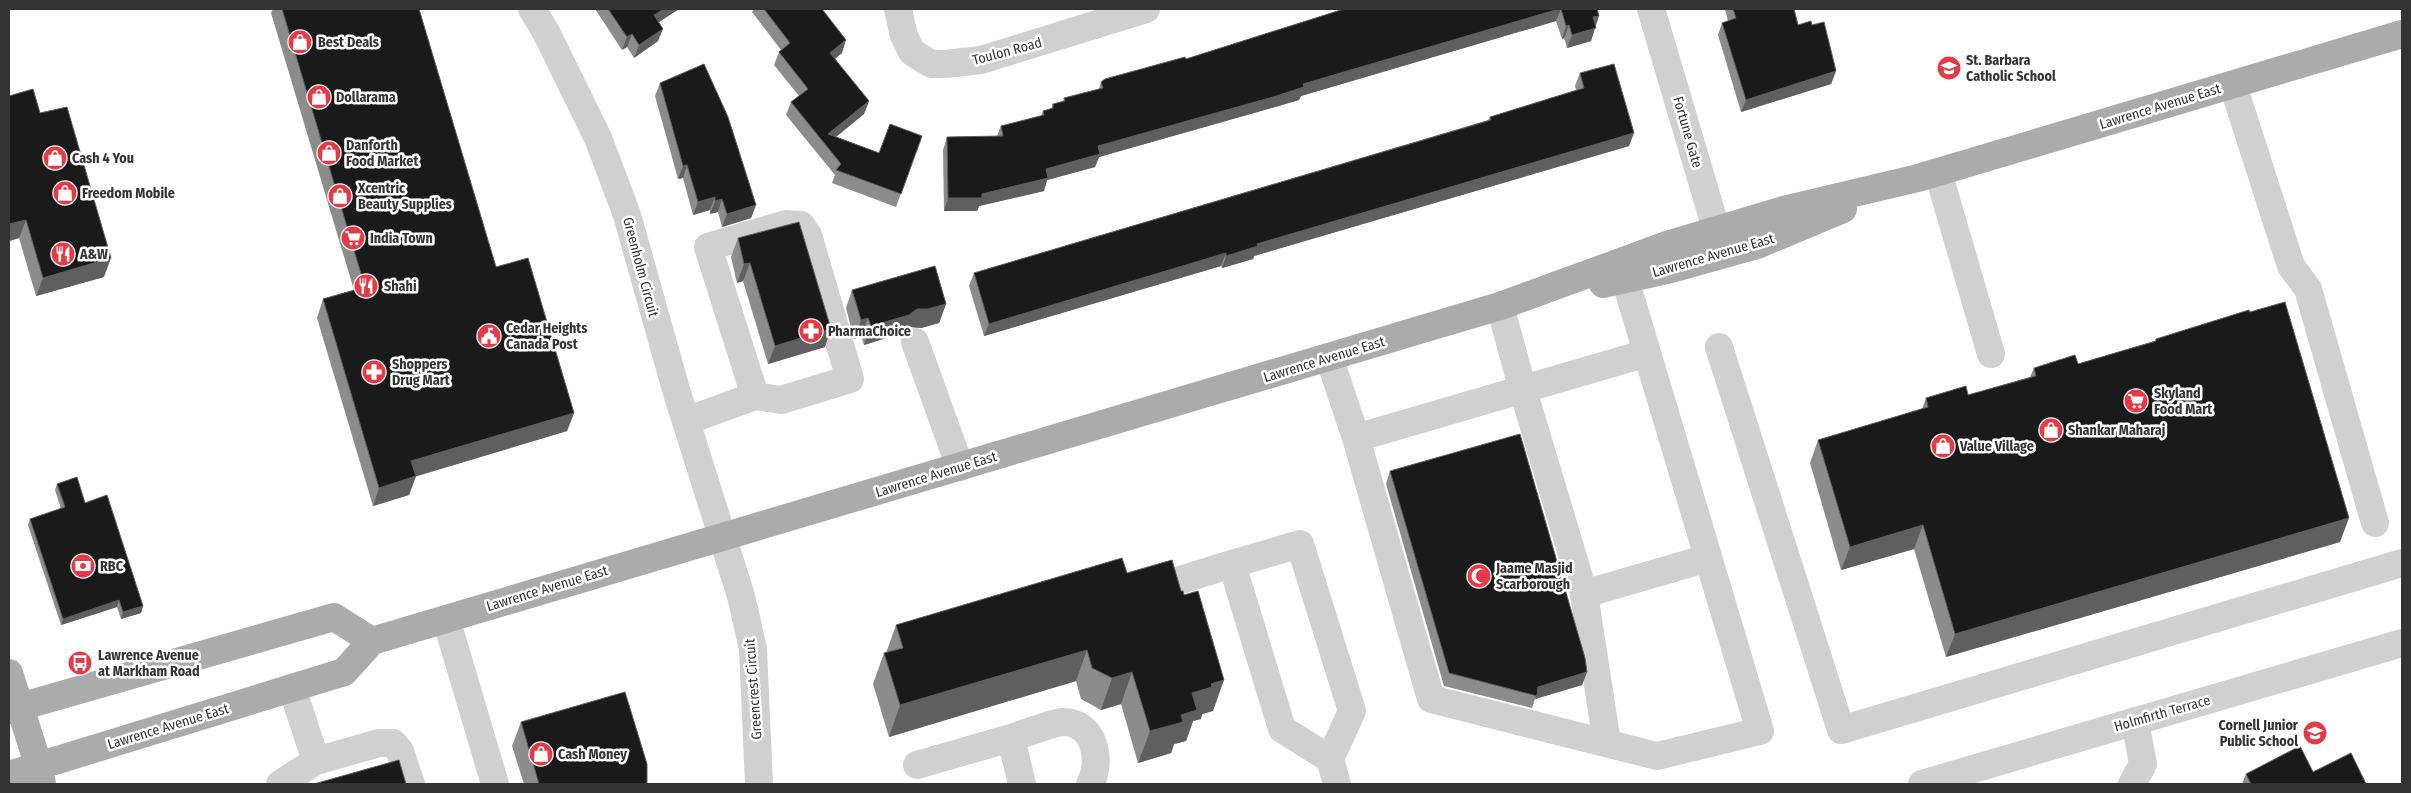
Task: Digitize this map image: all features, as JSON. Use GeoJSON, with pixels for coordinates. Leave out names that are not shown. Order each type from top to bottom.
{"type":"FeatureCollection","features":[{"type":"Feature","properties":{"kind":"main road","name":"Lawrence Avenue East"},"geometry":{"type":"LineString","coordinates":[[1500,306],[1626,279],[1720,243],[1787,209],[1928,175],[2402,34]]}},
{"type":"Feature","properties":{"kind":"main road","name":"Lawrence Avenue East"},"geometry":{"type":"LineString","coordinates":[[9,775],[41,776],[292,688],[344,672],[372,641],[678,548],[724,537],[1500,306],[1667,245],[1720,243]]}},
{"type":"Feature","properties":{"kind":"main road"},"geometry":{"type":"LineString","coordinates":[[14,708],[334,617],[372,641]]}},
{"type":"Feature","properties":{"kind":"main road"},"geometry":{"type":"LineString","coordinates":[[9,673],[14,708],[41,776]]}},
{"type":"Feature","properties":{"kind":"street","name":"Greenholm Circuit"},"geometry":{"type":"LineString","coordinates":[[532,9],[546,32],[580,99],[598,138],[617,189],[638,250],[648,296],[686,421],[724,537]]}},
{"type":"Feature","properties":{"kind":"street","name":"Toulon Road"},"geometry":{"type":"LineString","coordinates":[[898,9],[904,36],[912,52],[931,64],[946,64],[981,60],[1146,9]]}},
{"type":"Feature","properties":{"kind":"street","name":"Fortune Gate"},"geometry":{"type":"LineString","coordinates":[[1651,9],[1720,243]]}},
{"type":"Feature","properties":{"kind":"street"},"geometry":{"type":"LineString","coordinates":[[2233,84],[2291,266],[2308,288],[2375,523]]}},
{"type":"Feature","properties":{"kind":"street"},"geometry":{"type":"LineString","coordinates":[[1928,175],[1992,354]]}},
{"type":"Feature","properties":{"kind":"street"},"geometry":{"type":"LineString","coordinates":[[686,421],[755,396],[781,400],[850,379],[808,235],[801,225],[786,224],[708,248],[755,396]]}},
{"type":"Feature","properties":{"kind":"street"},"geometry":{"type":"LineString","coordinates":[[1329,357],[1356,438],[1431,699],[1657,756],[1760,731],[1626,279]]}},
{"type":"Feature","properties":{"kind":"street"},"geometry":{"type":"LineString","coordinates":[[1500,306],[1584,594],[1607,743]]}},
{"type":"Feature","properties":{"kind":"street"},"geometry":{"type":"LineString","coordinates":[[915,342],[960,467]]}},
{"type":"Feature","properties":{"kind":"street"},"geometry":{"type":"LineString","coordinates":[[1719,347],[1840,730],[2402,564]]}},
{"type":"Feature","properties":{"kind":"street"},"geometry":{"type":"LineString","coordinates":[[1356,438],[1648,354]]}},
{"type":"Feature","properties":{"kind":"street","name":"Greencrest Circuit"},"geometry":{"type":"LineString","coordinates":[[724,537],[741,596],[752,649],[759,784]]}},
{"type":"Feature","properties":{"kind":"street"},"geometry":{"type":"LineString","coordinates":[[1177,581],[1232,564],[1300,544],[1352,710],[1333,772],[1282,729],[1232,564]]}},
{"type":"Feature","properties":{"kind":"street"},"geometry":{"type":"LineString","coordinates":[[1584,594],[1708,558]]}},
{"type":"Feature","properties":{"kind":"street"},"geometry":{"type":"LineString","coordinates":[[446,619],[495,784]]}},
{"type":"Feature","properties":{"kind":"street","name":"Holmfirth Terrace"},"geometry":{"type":"LineString","coordinates":[[1922,784],[2402,643]]}},
{"type":"Feature","properties":{"kind":"street"},"geometry":{"type":"LineString","coordinates":[[292,688],[316,760]]}},
{"type":"Feature","properties":{"kind":"street"},"geometry":{"type":"LineString","coordinates":[[2132,784],[2143,764],[2135,721]]}},
{"type":"Feature","properties":{"kind":"street"},"geometry":{"type":"LineString","coordinates":[[917,765],[1063,722],[1078,726],[1091,737],[1096,753],[1096,769],[1090,784]]}},
{"type":"Feature","properties":{"kind":"street"},"geometry":{"type":"LineString","coordinates":[[1011,738],[1022,784]]}},
{"type":"Feature","properties":{"kind":"street"},"geometry":{"type":"LineString","coordinates":[[280,784],[316,760],[379,743],[393,743],[400,751],[410,784]]}},
{"type":"Feature","properties":{"kind":"building"},"geometry":{"type":"Polygon","coordinates":[[[282,9],[419,9],[496,267],[528,258],[574,413],[411,461],[416,476],[379,488],[323,299],[365,287],[282,9]]]}},
{"type":"Feature","properties":{"kind":"building"},"geometry":{"type":"Polygon","coordinates":[[[608,9],[664,9],[654,15],[663,29],[639,45],[632,34],[627,37],[608,9]]]}},
{"type":"Feature","properties":{"kind":"building"},"geometry":{"type":"Polygon","coordinates":[[[764,9],[822,9],[846,40],[830,53],[869,101],[828,134],[879,153],[890,124],[922,136],[901,194],[836,170],[841,164],[791,102],[808,89],[779,52],[790,43],[764,9]]]}},
{"type":"Feature","properties":{"kind":"building"},"geometry":{"type":"Polygon","coordinates":[[[1344,9],[1559,9],[1303,84],[1304,87],[1273,97],[1098,146],[1100,154],[1046,169],[1048,178],[982,194],[982,198],[948,198],[947,137],[1003,136],[1001,126],[1044,115],[1043,111],[1053,108],[1053,104],[1065,101],[1064,98],[1103,88],[1101,82],[1105,79],[1185,57],[1186,59],[1344,9]]]}},
{"type":"Feature","properties":{"kind":"building"},"geometry":{"type":"Polygon","coordinates":[[[1561,9],[1597,9],[1599,16],[1593,17],[1596,28],[1572,35],[1569,25],[1566,26],[1561,9]]]}},
{"type":"Feature","properties":{"kind":"building"},"geometry":{"type":"Polygon","coordinates":[[[1733,9],[1794,9],[1798,25],[1811,21],[1812,25],[1824,22],[1836,71],[1746,100],[1722,23],[1736,18],[1733,9]]]}},
{"type":"Feature","properties":{"kind":"building"},"geometry":{"type":"Polygon","coordinates":[[[704,64],[728,117],[756,205],[727,214],[722,199],[715,201],[715,197],[698,202],[687,165],[683,166],[660,83],[704,64]]]}},
{"type":"Feature","properties":{"kind":"building"},"geometry":{"type":"Polygon","coordinates":[[[1614,64],[1634,133],[1257,244],[1258,246],[1226,256],[1226,253],[989,324],[974,273],[1491,120],[1490,117],[1584,88],[1580,73],[1614,64]]]}},
{"type":"Feature","properties":{"kind":"building"},"geometry":{"type":"Polygon","coordinates":[[[33,89],[40,113],[67,107],[111,258],[43,278],[26,220],[9,224],[9,96],[33,89]]]}},
{"type":"Feature","properties":{"kind":"building"},"geometry":{"type":"Polygon","coordinates":[[[799,222],[831,329],[775,346],[750,263],[744,264],[738,238],[799,222]]]}},
{"type":"Feature","properties":{"kind":"building"},"geometry":{"type":"Polygon","coordinates":[[[935,266],[946,304],[928,309],[917,309],[909,315],[871,326],[868,318],[861,320],[852,290],[935,266]]]}},
{"type":"Feature","properties":{"kind":"building"},"geometry":{"type":"Polygon","coordinates":[[[2285,302],[2349,518],[1955,634],[1923,525],[1850,547],[1818,440],[1928,407],[1926,398],[1966,386],[1968,395],[2036,376],[2034,368],[2075,355],[2078,364],[2156,341],[2156,339],[2249,310],[2250,312],[2285,302]]]}},
{"type":"Feature","properties":{"kind":"building","name":"Jaame Masjid Scarborough"},"geometry":{"type":"Polygon","coordinates":[[[1520,434],[1585,658],[1587,672],[1538,687],[1537,696],[1449,673],[1390,471],[1520,434]]]}},
{"type":"Feature","properties":{"kind":"building","name":"RBC"},"geometry":{"type":"Polygon","coordinates":[[[77,477],[85,503],[107,495],[143,606],[123,612],[119,600],[63,619],[30,519],[65,507],[57,484],[77,477]]]}},
{"type":"Feature","properties":{"kind":"building"},"geometry":{"type":"Polygon","coordinates":[[[1122,558],[1127,573],[1172,560],[1181,591],[1183,591],[1184,595],[1198,591],[1224,680],[1211,684],[1212,687],[1192,693],[1197,710],[1181,715],[1183,722],[1150,731],[1132,672],[1112,678],[1092,668],[1087,650],[900,705],[884,653],[903,648],[896,625],[1122,558]]]}},
{"type":"Feature","properties":{"kind":"building"},"geometry":{"type":"Polygon","coordinates":[[[625,692],[647,764],[647,784],[539,784],[521,722],[625,692]]]}},
{"type":"Feature","properties":{"kind":"building"},"geometry":{"type":"Polygon","coordinates":[[[2300,746],[2313,772],[2351,753],[2366,784],[2251,784],[2246,774],[2300,746]]]}},
{"type":"Feature","properties":{"kind":"building"},"geometry":{"type":"Polygon","coordinates":[[[399,760],[406,784],[314,784],[399,760]]]}},
{"type":"Feature","properties":{"kind":"place","name":"Best Deals"},"geometry":{"type":"Point","coordinates":[300,42]}},
{"type":"Feature","properties":{"kind":"place","name":"St. Barbara Catholic School"},"geometry":{"type":"Point","coordinates":[1949,68]}},
{"type":"Feature","properties":{"kind":"place","name":"Dollarama"},"geometry":{"type":"Point","coordinates":[319,97]}},
{"type":"Feature","properties":{"kind":"place","name":"Danforth Food Market"},"geometry":{"type":"Point","coordinates":[329,153]}},
{"type":"Feature","properties":{"kind":"place","name":"Cash 4 You"},"geometry":{"type":"Point","coordinates":[55,158]}},
{"type":"Feature","properties":{"kind":"place","name":"Freedom Mobile"},"geometry":{"type":"Point","coordinates":[65,193]}},
{"type":"Feature","properties":{"kind":"place","name":"Xcentric Beauty Supplies"},"geometry":{"type":"Point","coordinates":[340,196]}},
{"type":"Feature","properties":{"kind":"place","name":"India Town"},"geometry":{"type":"Point","coordinates":[353,238]}},
{"type":"Feature","properties":{"kind":"place","name":"A&W"},"geometry":{"type":"Point","coordinates":[63,254]}},
{"type":"Feature","properties":{"kind":"place","name":"Shahi"},"geometry":{"type":"Point","coordinates":[366,286]}},
{"type":"Feature","properties":{"kind":"place","name":"PharmaChoice"},"geometry":{"type":"Point","coordinates":[811,331]}},
{"type":"Feature","properties":{"kind":"place","name":"Cedar Heights Canada Post"},"geometry":{"type":"Point","coordinates":[489,336]}},
{"type":"Feature","properties":{"kind":"place","name":"Shoppers Drug Mart"},"geometry":{"type":"Point","coordinates":[374,372]}},
{"type":"Feature","properties":{"kind":"place","name":"Skyland Food Mart"},"geometry":{"type":"Point","coordinates":[2136,401]}},
{"type":"Feature","properties":{"kind":"place","name":"Shankar Maharaj"},"geometry":{"type":"Point","coordinates":[2051,430]}},
{"type":"Feature","properties":{"kind":"place","name":"Value Village"},"geometry":{"type":"Point","coordinates":[1943,446]}},
{"type":"Feature","properties":{"kind":"place","name":"RBC"},"geometry":{"type":"Point","coordinates":[83,566]}},
{"type":"Feature","properties":{"kind":"place","name":"Jaame Masjid Scarborough"},"geometry":{"type":"Point","coordinates":[1479,576]}},
{"type":"Feature","properties":{"kind":"place","name":"Lawrence Avenue at Markham Road"},"geometry":{"type":"Point","coordinates":[80,663]}},
{"type":"Feature","properties":{"kind":"place","name":"Cornell Junior Public School"},"geometry":{"type":"Point","coordinates":[2315,733]}},
{"type":"Feature","properties":{"kind":"place","name":"Cash Money"},"geometry":{"type":"Point","coordinates":[541,754]}}]}
